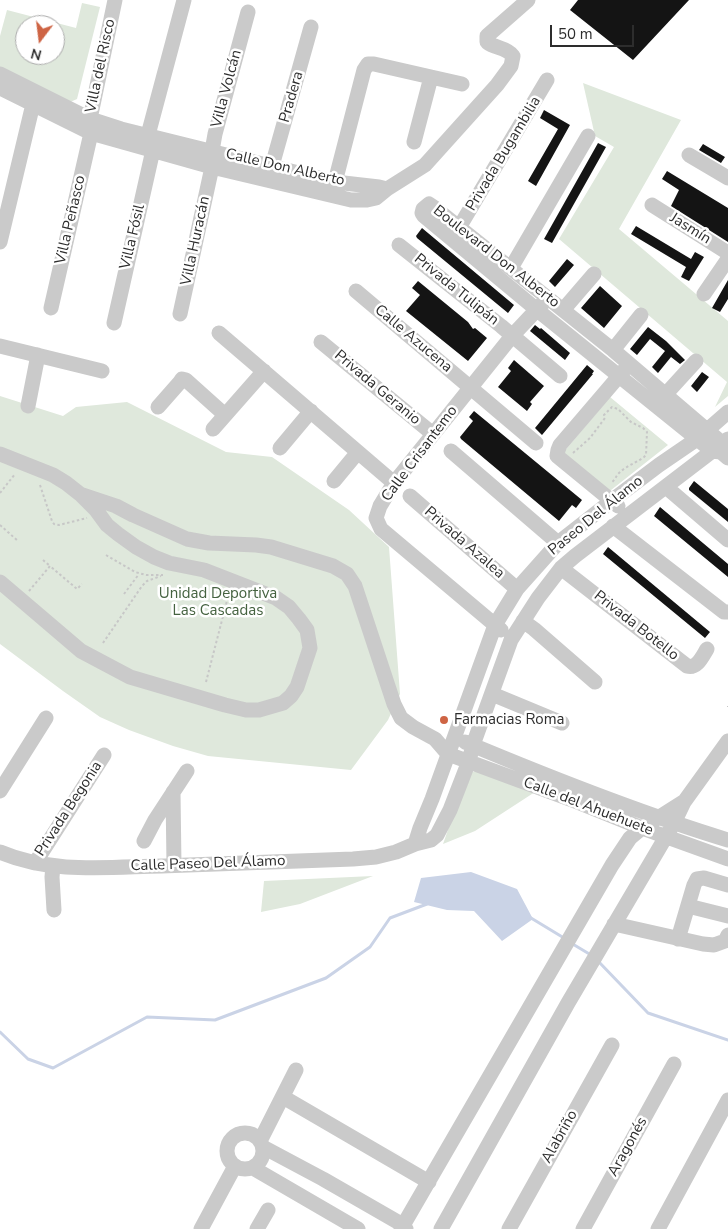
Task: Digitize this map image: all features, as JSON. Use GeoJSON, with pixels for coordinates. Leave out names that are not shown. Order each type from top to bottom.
{"type":"FeatureCollection","features":[{"type":"Feature","properties":{"kind":"street","name":"Villa del Risco"},"geometry":{"type":"LineString","coordinates":[[90,126],[114,0]]}},
{"type":"Feature","properties":{"kind":"street"},"geometry":{"type":"LineString","coordinates":[[148,135],[184,0]]}},
{"type":"Feature","properties":{"kind":"street"},"geometry":{"type":"LineString","coordinates":[[386,189],[425,165],[497,85],[511,66],[513,56],[508,50],[492,46],[487,42],[487,36],[528,0]]}},
{"type":"Feature","properties":{"kind":"street","name":"Villa Volcán"},"geometry":{"type":"LineString","coordinates":[[212,167],[215,134],[248,12]]}},
{"type":"Feature","properties":{"kind":"street","name":"Pradera"},"geometry":{"type":"LineString","coordinates":[[272,166],[311,28]]}},
{"type":"Feature","properties":{"kind":"street"},"geometry":{"type":"LineString","coordinates":[[335,182],[365,67],[371,63],[462,84]]}},
{"type":"Feature","properties":{"kind":"street","name":"Calle Don Alberto"},"geometry":{"type":"LineString","coordinates":[[0,74],[90,126],[121,129],[148,135],[335,182],[386,189]]}},
{"type":"Feature","properties":{"kind":"street"},"geometry":{"type":"LineString","coordinates":[[414,142],[431,77]]}},
{"type":"Feature","properties":{"kind":"street","name":"Privada Bugambilia"},"geometry":{"type":"LineString","coordinates":[[456,234],[547,80]]}},
{"type":"Feature","properties":{"kind":"street","name":"Calle Don Alberto"},"geometry":{"type":"LineString","coordinates":[[0,88],[33,104],[152,150],[212,167],[350,200],[376,198],[386,189]]}},
{"type":"Feature","properties":{"kind":"street"},"geometry":{"type":"LineString","coordinates":[[0,242],[33,104]]}},
{"type":"Feature","properties":{"kind":"street","name":"Villa Peñasco"},"geometry":{"type":"LineString","coordinates":[[51,308],[90,126]]}},
{"type":"Feature","properties":{"kind":"street"},"geometry":{"type":"LineString","coordinates":[[511,268],[588,136]]}},
{"type":"Feature","properties":{"kind":"street","name":"Villa Fósil"},"geometry":{"type":"LineString","coordinates":[[114,323],[152,150]]}},
{"type":"Feature","properties":{"kind":"street"},"geometry":{"type":"LineString","coordinates":[[689,156],[728,178]]}},
{"type":"Feature","properties":{"kind":"street","name":"Villa Huracán"},"geometry":{"type":"LineString","coordinates":[[180,314],[212,167]]}},
{"type":"Feature","properties":{"kind":"street","name":"Jasmín"},"geometry":{"type":"LineString","coordinates":[[652,205],[728,253]]}},
{"type":"Feature","properties":{"kind":"street","name":"Boulevard Don Alberto"},"geometry":{"type":"LineString","coordinates":[[456,234],[511,268],[613,350],[624,370],[722,449]]}},
{"type":"Feature","properties":{"kind":"street","name":"Boulevard Don Alberto"},"geometry":{"type":"LineString","coordinates":[[456,234],[536,310],[624,370],[665,395],[702,434]]}},
{"type":"Feature","properties":{"kind":"street","name":"Privada Tulipán"},"geometry":{"type":"LineString","coordinates":[[399,245],[560,376]]}},
{"type":"Feature","properties":{"kind":"street"},"geometry":{"type":"LineString","coordinates":[[704,294],[728,259]]}},
{"type":"Feature","properties":{"kind":"street"},"geometry":{"type":"LineString","coordinates":[[563,310],[594,274]]}},
{"type":"Feature","properties":{"kind":"street","name":"Calle Azucena"},"geometry":{"type":"LineString","coordinates":[[356,291],[536,443]]}},
{"type":"Feature","properties":{"kind":"street","name":"Calle Crisantemo"},"geometry":{"type":"LineString","coordinates":[[511,640],[381,529],[376,518],[380,506],[394,483],[512,336],[547,298]]}},
{"type":"Feature","properties":{"kind":"street"},"geometry":{"type":"LineString","coordinates":[[613,350],[641,315]]}},
{"type":"Feature","properties":{"kind":"street"},"geometry":{"type":"LineString","coordinates":[[219,333],[394,483]]}},
{"type":"Feature","properties":{"kind":"street","name":"Privada Geranio"},"geometry":{"type":"LineString","coordinates":[[321,342],[433,434]]}},
{"type":"Feature","properties":{"kind":"street"},"geometry":{"type":"LineString","coordinates":[[0,346],[102,371]]}},
{"type":"Feature","properties":{"kind":"street"},"geometry":{"type":"LineString","coordinates":[[28,406],[38,355]]}},
{"type":"Feature","properties":{"kind":"street"},"geometry":{"type":"LineString","coordinates":[[665,395],[696,361]]}},
{"type":"Feature","properties":{"kind":"street"},"geometry":{"type":"LineString","coordinates":[[624,370],[560,445],[558,456],[615,498],[627,516]]}},
{"type":"Feature","properties":{"kind":"street"},"geometry":{"type":"LineString","coordinates":[[213,429],[264,371]]}},
{"type":"Feature","properties":{"kind":"street"},"geometry":{"type":"LineString","coordinates":[[158,407],[182,380],[186,380],[225,415]]}},
{"type":"Feature","properties":{"kind":"street"},"geometry":{"type":"LineString","coordinates":[[280,448],[311,411]]}},
{"type":"Feature","properties":{"kind":"street","name":"Paseo Del Álamo"},"geometry":{"type":"LineString","coordinates":[[448,754],[495,625],[517,589],[558,543],[702,434],[728,412]]}},
{"type":"Feature","properties":{"kind":"street","name":"Paseo Del Álamo"},"geometry":{"type":"LineString","coordinates":[[468,761],[511,640],[538,598],[561,568],[613,526],[722,449]]}},
{"type":"Feature","properties":{"kind":"street"},"geometry":{"type":"LineString","coordinates":[[451,451],[558,543]]}},
{"type":"Feature","properties":{"kind":"street"},"geometry":{"type":"LineString","coordinates":[[334,481],[358,452]]}},
{"type":"Feature","properties":{"kind":"street"},"geometry":{"type":"LineString","coordinates":[[0,454],[53,475],[66,483],[96,510],[107,525],[154,557],[170,563],[204,570],[276,598],[289,608],[307,630],[310,648],[297,687],[284,703],[259,710],[246,710],[225,706],[130,677],[81,651],[0,582]]}},
{"type":"Feature","properties":{"kind":"street"},"geometry":{"type":"LineString","coordinates":[[666,487],[728,540]]}},
{"type":"Feature","properties":{"kind":"street"},"geometry":{"type":"LineString","coordinates":[[80,494],[116,506],[187,539],[209,543],[271,547],[333,566],[347,574],[355,586],[394,704],[401,718],[435,739],[448,754],[420,828],[416,844]]}},
{"type":"Feature","properties":{"kind":"street","name":"Privada Azalea"},"geometry":{"type":"LineString","coordinates":[[410,496],[517,589]]}},
{"type":"Feature","properties":{"kind":"street"},"geometry":{"type":"LineString","coordinates":[[613,526],[724,612],[728,612]]}},
{"type":"Feature","properties":{"kind":"street","name":"Privada Botello"},"geometry":{"type":"LineString","coordinates":[[561,568],[687,666],[695,666],[708,649]]}},
{"type":"Feature","properties":{"kind":"street"},"geometry":{"type":"LineString","coordinates":[[523,621],[595,682]]}},
{"type":"Feature","properties":{"kind":"street"},"geometry":{"type":"LineString","coordinates":[[492,694],[562,723]]}},
{"type":"Feature","properties":{"kind":"street"},"geometry":{"type":"LineString","coordinates":[[0,791],[46,718]]}},
{"type":"Feature","properties":{"kind":"street"},"geometry":{"type":"LineString","coordinates":[[435,739],[454,737]]}},
{"type":"Feature","properties":{"kind":"street","name":"Calle del Ahuehuete"},"geometry":{"type":"LineString","coordinates":[[454,737],[613,801],[728,840]]}},
{"type":"Feature","properties":{"kind":"street"},"geometry":{"type":"LineString","coordinates":[[441,1229],[563,1012],[674,823],[684,802],[728,741]]}},
{"type":"Feature","properties":{"kind":"street","name":"Calle del Ahuehuete"},"geometry":{"type":"LineString","coordinates":[[448,754],[728,859]]}},
{"type":"Feature","properties":{"kind":"street","name":"Privada Begonia"},"geometry":{"type":"LineString","coordinates":[[35,864],[104,755]]}},
{"type":"Feature","properties":{"kind":"street","name":"Calle Paseo Del Álamo"},"geometry":{"type":"LineString","coordinates":[[0,852],[35,864],[89,868],[376,857],[431,840],[437,835],[450,810],[468,761]]}},
{"type":"Feature","properties":{"kind":"street"},"geometry":{"type":"LineString","coordinates":[[144,841],[155,820],[187,771]]}},
{"type":"Feature","properties":{"kind":"street"},"geometry":{"type":"LineString","coordinates":[[174,792],[174,865]]}},
{"type":"Feature","properties":{"kind":"street"},"geometry":{"type":"LineString","coordinates":[[261,1144],[403,1228],[612,865],[630,838],[642,828],[684,802]]}},
{"type":"Feature","properties":{"kind":"street"},"geometry":{"type":"LineString","coordinates":[[53,866],[54,910]]}},
{"type":"Feature","properties":{"kind":"street"},"geometry":{"type":"LineString","coordinates":[[678,938],[694,885],[698,879],[704,878],[728,885]]}},
{"type":"Feature","properties":{"kind":"street"},"geometry":{"type":"LineString","coordinates":[[688,906],[728,916]]}},
{"type":"Feature","properties":{"kind":"street"},"geometry":{"type":"LineString","coordinates":[[614,924],[703,944],[714,945],[725,941],[728,935]]}},
{"type":"Feature","properties":{"kind":"street","name":"Alabriño"},"geometry":{"type":"LineString","coordinates":[[509,1229],[612,1045]]}},
{"type":"Feature","properties":{"kind":"street","name":"Aragonés"},"geometry":{"type":"LineString","coordinates":[[583,1229],[674,1064]]}},
{"type":"Feature","properties":{"kind":"street"},"geometry":{"type":"LineString","coordinates":[[261,1144],[296,1070]]}},
{"type":"Feature","properties":{"kind":"street"},"geometry":{"type":"LineString","coordinates":[[283,1097],[429,1182]]}},
{"type":"Feature","properties":{"kind":"street"},"geometry":{"type":"LineString","coordinates":[[658,1229],[728,1100]]}},
{"type":"Feature","properties":{"kind":"street"},"geometry":{"type":"LineString","coordinates":[[250,1134],[256,1137],[261,1144],[263,1153],[261,1159],[253,1168],[240,1169],[230,1162],[227,1150],[232,1139],[238,1135],[250,1134]]}},
{"type":"Feature","properties":{"kind":"street"},"geometry":{"type":"LineString","coordinates":[[201,1229],[235,1166]]}},
{"type":"Feature","properties":{"kind":"street"},"geometry":{"type":"LineString","coordinates":[[253,1168],[358,1229]]}},
{"type":"Feature","properties":{"kind":"street"},"geometry":{"type":"LineString","coordinates":[[257,1229],[268,1210]]}},
{"type":"Feature","properties":{"kind":"path"},"geometry":{"type":"LineString","coordinates":[[571,458],[574,452],[592,435],[605,418],[604,415],[612,407],[618,409],[631,422],[643,428],[647,432],[646,455],[622,470],[611,484],[607,485],[615,498]]}},
{"type":"Feature","properties":{"kind":"path"},"geometry":{"type":"LineString","coordinates":[[38,479],[54,524],[59,525],[89,518]]}},
{"type":"Feature","properties":{"kind":"path"},"geometry":{"type":"LineString","coordinates":[[0,525],[18,541]]}},
{"type":"Feature","properties":{"kind":"path"},"geometry":{"type":"LineString","coordinates":[[43,560],[77,589],[82,584]]}},
{"type":"Feature","properties":{"kind":"path"},"geometry":{"type":"LineString","coordinates":[[22,600],[50,566]]}},
{"type":"Feature","properties":{"kind":"path"},"geometry":{"type":"LineString","coordinates":[[124,594],[140,574]]}},
{"type":"Feature","properties":{"kind":"path"},"geometry":{"type":"LineString","coordinates":[[102,644],[142,586],[147,581],[163,575]]}},
{"type":"Feature","properties":{"kind":"path"},"geometry":{"type":"LineString","coordinates":[[206,682],[232,581]]}},
{"type":"Feature","properties":{"kind":"green space"},"geometry":{"type":"Polygon","coordinates":[[[82,3],[100,7],[77,99],[68,103],[0,67],[0,36],[7,10],[26,15],[15,15],[15,65],[65,65],[65,25],[76,28],[82,3]]]}},
{"type":"Feature","properties":{"kind":"green space"},"geometry":{"type":"Polygon","coordinates":[[[583,83],[681,120],[619,229],[728,321],[728,396],[715,407],[727,382],[559,239],[614,147],[595,136],[583,83]]]}},
{"type":"Feature","properties":{"kind":"green space","name":"Unidad Deportiva Las Cascadas"},"geometry":{"type":"Polygon","coordinates":[[[0,396],[63,416],[76,407],[127,402],[226,452],[272,457],[349,510],[389,547],[400,694],[388,720],[351,770],[208,756],[173,746],[100,717],[0,644],[0,396]]]}},
{"type":"Feature","properties":{"kind":"green space"},"geometry":{"type":"Polygon","coordinates":[[[610,397],[668,445],[601,498],[557,460],[610,397]]]}},
{"type":"Feature","properties":{"kind":"green space"},"geometry":{"type":"Polygon","coordinates":[[[478,771],[535,792],[475,831],[443,844],[467,776],[472,772],[478,771]]]}},
{"type":"Feature","properties":{"kind":"green space"},"geometry":{"type":"Polygon","coordinates":[[[373,876],[300,904],[261,912],[264,881],[373,876]]]}},
{"type":"Feature","properties":{"kind":"water"},"geometry":{"type":"Polygon","coordinates":[[[471,872],[517,889],[533,919],[502,941],[474,911],[447,910],[414,902],[421,878],[471,872]]]}},
{"type":"Feature","properties":{"kind":"building"},"geometry":{"type":"Polygon","coordinates":[[[578,0],[689,0],[633,60],[570,10],[578,0]]]}},
{"type":"Feature","properties":{"kind":"building"},"geometry":{"type":"Polygon","coordinates":[[[544,110],[570,125],[536,186],[528,181],[558,129],[540,118],[544,110]]]}},
{"type":"Feature","properties":{"kind":"building"},"geometry":{"type":"Polygon","coordinates":[[[598,143],[606,147],[552,243],[544,239],[598,143]]]}},
{"type":"Feature","properties":{"kind":"building"},"geometry":{"type":"Polygon","coordinates":[[[703,144],[725,157],[721,163],[699,150],[703,144]]]}},
{"type":"Feature","properties":{"kind":"building"},"geometry":{"type":"Polygon","coordinates":[[[667,171],[728,208],[728,242],[671,206],[679,190],[662,179],[667,171]]]}},
{"type":"Feature","properties":{"kind":"building"},"geometry":{"type":"Polygon","coordinates":[[[636,226],[691,259],[695,252],[704,257],[689,281],[681,277],[686,267],[631,234],[636,226]]]}},
{"type":"Feature","properties":{"kind":"building"},"geometry":{"type":"Polygon","coordinates":[[[422,228],[514,305],[508,313],[417,238],[416,236],[422,228]]]}},
{"type":"Feature","properties":{"kind":"building"},"geometry":{"type":"Polygon","coordinates":[[[567,259],[574,265],[555,287],[549,281],[567,259]]]}},
{"type":"Feature","properties":{"kind":"building"},"geometry":{"type":"Polygon","coordinates":[[[728,280],[728,299],[720,312],[712,308],[728,280]]]}},
{"type":"Feature","properties":{"kind":"building"},"geometry":{"type":"Polygon","coordinates":[[[418,281],[468,322],[473,329],[475,328],[487,338],[468,361],[406,311],[420,295],[412,288],[418,281]]]}},
{"type":"Feature","properties":{"kind":"building"},"geometry":{"type":"Polygon","coordinates":[[[600,286],[622,306],[604,328],[581,308],[600,286]]]}},
{"type":"Feature","properties":{"kind":"building"},"geometry":{"type":"Polygon","coordinates":[[[535,325],[570,353],[565,360],[530,331],[535,325]]]}},
{"type":"Feature","properties":{"kind":"building"},"geometry":{"type":"Polygon","coordinates":[[[648,327],[666,341],[685,360],[680,364],[671,357],[658,373],[652,367],[665,351],[650,339],[637,355],[630,349],[648,327]]]}},
{"type":"Feature","properties":{"kind":"building"},"geometry":{"type":"Polygon","coordinates":[[[514,360],[544,386],[530,402],[532,404],[527,411],[498,387],[511,371],[508,368],[514,360]]]}},
{"type":"Feature","properties":{"kind":"building"},"geometry":{"type":"Polygon","coordinates":[[[587,365],[594,371],[593,374],[542,435],[535,428],[587,365]]]}},
{"type":"Feature","properties":{"kind":"building"},"geometry":{"type":"Polygon","coordinates":[[[702,372],[709,377],[697,392],[691,386],[702,372]]]}},
{"type":"Feature","properties":{"kind":"building"},"geometry":{"type":"Polygon","coordinates":[[[474,411],[582,500],[576,508],[572,505],[559,521],[461,439],[460,437],[473,421],[469,417],[474,411]]]}},
{"type":"Feature","properties":{"kind":"building"},"geometry":{"type":"Polygon","coordinates":[[[694,481],[728,509],[728,522],[689,490],[694,481]]]}},
{"type":"Feature","properties":{"kind":"building"},"geometry":{"type":"Polygon","coordinates":[[[660,507],[728,564],[728,577],[654,516],[660,507]]]}},
{"type":"Feature","properties":{"kind":"building"},"geometry":{"type":"Polygon","coordinates":[[[608,547],[710,632],[705,638],[603,554],[608,547]]]}},
{"type":"Feature","properties":{"kind":"waterway"},"geometry":{"type":"LineString","coordinates":[[0,1032],[28,1059],[53,1068],[147,1017],[215,1020],[326,978],[370,947],[390,918],[427,904]]}},
{"type":"Feature","properties":{"kind":"waterway"},"geometry":{"type":"LineString","coordinates":[[531,918],[564,938]]}},
{"type":"Feature","properties":{"kind":"waterway"},"geometry":{"type":"LineString","coordinates":[[571,943],[591,955]]}},
{"type":"Feature","properties":{"kind":"waterway"},"geometry":{"type":"LineString","coordinates":[[598,961],[648,1013],[728,1040]]}},
{"type":"Feature","properties":{"kind":"place","name":"Farmacias Roma"},"geometry":{"type":"Point","coordinates":[444,720]}}]}
